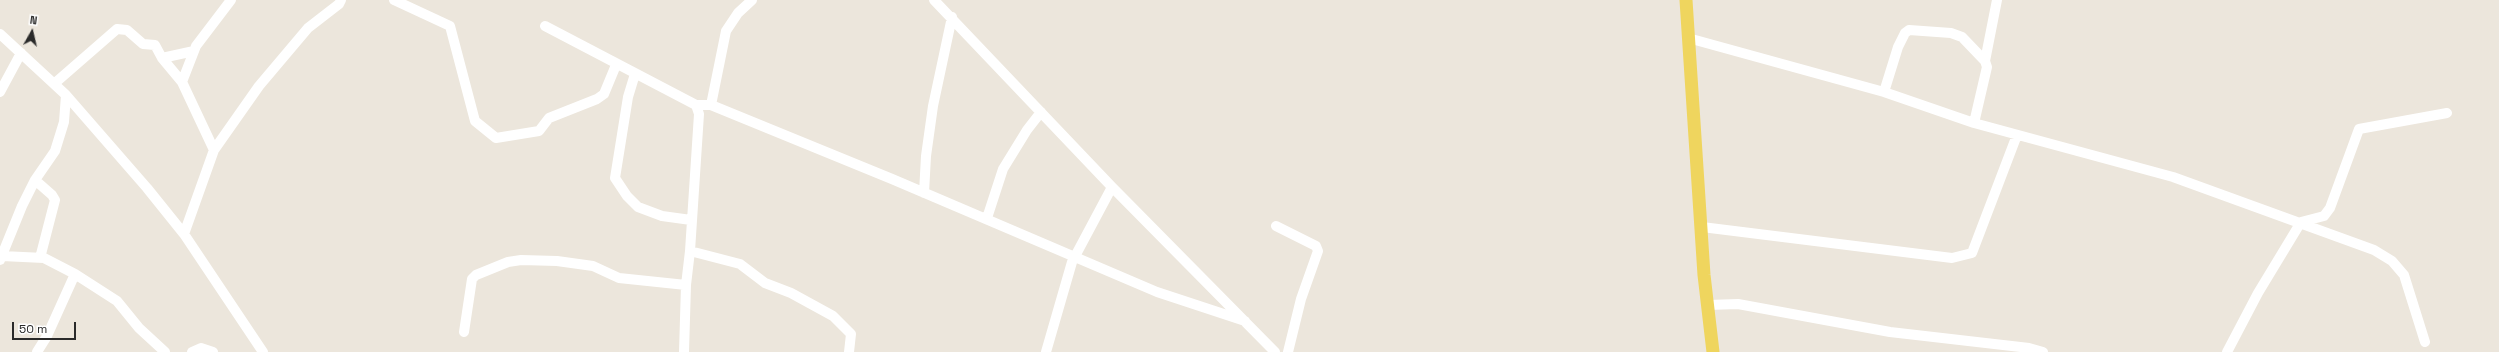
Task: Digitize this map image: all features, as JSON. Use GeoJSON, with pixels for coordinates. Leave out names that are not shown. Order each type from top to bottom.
{"type":"FeatureCollection","features":[{"type":"Feature","properties":{"kind":"main road"},"geometry":{"type":"LineString","coordinates":[[1686,0],[1704,275],[1713,352]]}},
{"type":"Feature","properties":{"kind":"street"},"geometry":{"type":"LineString","coordinates":[[182,82],[194,51],[231,0]]}},
{"type":"Feature","properties":{"kind":"street"},"geometry":{"type":"LineString","coordinates":[[184,234],[214,150],[259,86],[308,28],[339,4],[341,0]]}},
{"type":"Feature","properties":{"kind":"street"},"geometry":{"type":"LineString","coordinates":[[394,0],[450,26],[475,121],[496,138],[539,131],[549,118],[597,99],[604,94],[616,65]]}},
{"type":"Feature","properties":{"kind":"street"},"geometry":{"type":"LineString","coordinates":[[711,105],[726,31],[738,13],[752,0]]}},
{"type":"Feature","properties":{"kind":"street"},"geometry":{"type":"LineString","coordinates":[[934,0],[952,17],[1112,187],[1275,352]]}},
{"type":"Feature","properties":{"kind":"street"},"geometry":{"type":"LineString","coordinates":[[1985,61],[1997,0]]}},
{"type":"Feature","properties":{"kind":"street"},"geometry":{"type":"LineString","coordinates":[[924,192],[926,156],[933,106],[952,17]]}},
{"type":"Feature","properties":{"kind":"street"},"geometry":{"type":"LineString","coordinates":[[545,26],[616,65],[696,105],[711,105],[987,218],[1157,292],[1245,322]]}},
{"type":"Feature","properties":{"kind":"street"},"geometry":{"type":"LineString","coordinates":[[55,83],[116,29],[127,30],[143,44],[155,45],[162,58],[182,82],[214,150]]}},
{"type":"Feature","properties":{"kind":"street"},"geometry":{"type":"LineString","coordinates":[[1884,92],[1898,47],[1905,33],[1909,30],[1950,33],[1962,38],[1985,61],[1987,67],[1974,123]]}},
{"type":"Feature","properties":{"kind":"street"},"geometry":{"type":"LineString","coordinates":[[0,34],[55,83],[81,111],[184,234],[263,352]]}},
{"type":"Feature","properties":{"kind":"street"},"geometry":{"type":"LineString","coordinates":[[1688,38],[1884,92],[1974,123],[2173,177],[2301,222],[2374,250],[2392,261],[2404,275],[2425,342]]}},
{"type":"Feature","properties":{"kind":"street"},"geometry":{"type":"LineString","coordinates":[[162,58],[194,51]]}},
{"type":"Feature","properties":{"kind":"street"},"geometry":{"type":"LineString","coordinates":[[0,92],[21,53]]}},
{"type":"Feature","properties":{"kind":"street"},"geometry":{"type":"LineString","coordinates":[[635,74],[628,97],[615,178],[627,196],[638,207],[662,216],[691,220]]}},
{"type":"Feature","properties":{"kind":"street"},"geometry":{"type":"LineString","coordinates":[[66,95],[64,122],[55,151],[35,180],[22,206],[1,258],[40,258],[75,274],[117,301],[140,328],[165,352]]}},
{"type":"Feature","properties":{"kind":"street"},"geometry":{"type":"LineString","coordinates":[[684,352],[686,285],[690,251],[699,114],[696,105]]}},
{"type":"Feature","properties":{"kind":"street"},"geometry":{"type":"LineString","coordinates":[[64,122],[81,111]]}},
{"type":"Feature","properties":{"kind":"street"},"geometry":{"type":"LineString","coordinates":[[987,218],[1003,169],[1027,130],[1041,112]]}},
{"type":"Feature","properties":{"kind":"street"},"geometry":{"type":"LineString","coordinates":[[2227,352],[2258,293],[2301,222],[2324,216],[2330,208],[2359,129],[2447,113]]}},
{"type":"Feature","properties":{"kind":"street"},"geometry":{"type":"LineString","coordinates":[[1702,227],[1952,258],[1972,253],[2017,135]]}},
{"type":"Feature","properties":{"kind":"street"},"geometry":{"type":"LineString","coordinates":[[35,180],[55,200],[40,258]]}},
{"type":"Feature","properties":{"kind":"street"},"geometry":{"type":"LineString","coordinates":[[1046,352],[1075,255],[1112,187]]}},
{"type":"Feature","properties":{"kind":"street"},"geometry":{"type":"LineString","coordinates":[[1276,226],[1316,246],[1318,250],[1301,299],[1288,352]]}},
{"type":"Feature","properties":{"kind":"street"},"geometry":{"type":"LineString","coordinates":[[690,251],[740,264],[765,282],[791,292],[832,316],[851,334],[849,352]]}},
{"type":"Feature","properties":{"kind":"street"},"geometry":{"type":"LineString","coordinates":[[464,332],[472,279],[476,275],[508,262],[521,260],[557,261],[593,266],[619,278],[686,285]]}},
{"type":"Feature","properties":{"kind":"street"},"geometry":{"type":"LineString","coordinates":[[37,352],[47,336],[75,274]]}},
{"type":"Feature","properties":{"kind":"street"},"geometry":{"type":"LineString","coordinates":[[1708,305],[1738,304],[1890,332],[2029,348],[2043,352]]}},
{"type":"Feature","properties":{"kind":"street"},"geometry":{"type":"LineString","coordinates":[[192,352],[201,348],[213,352]]}}]}
